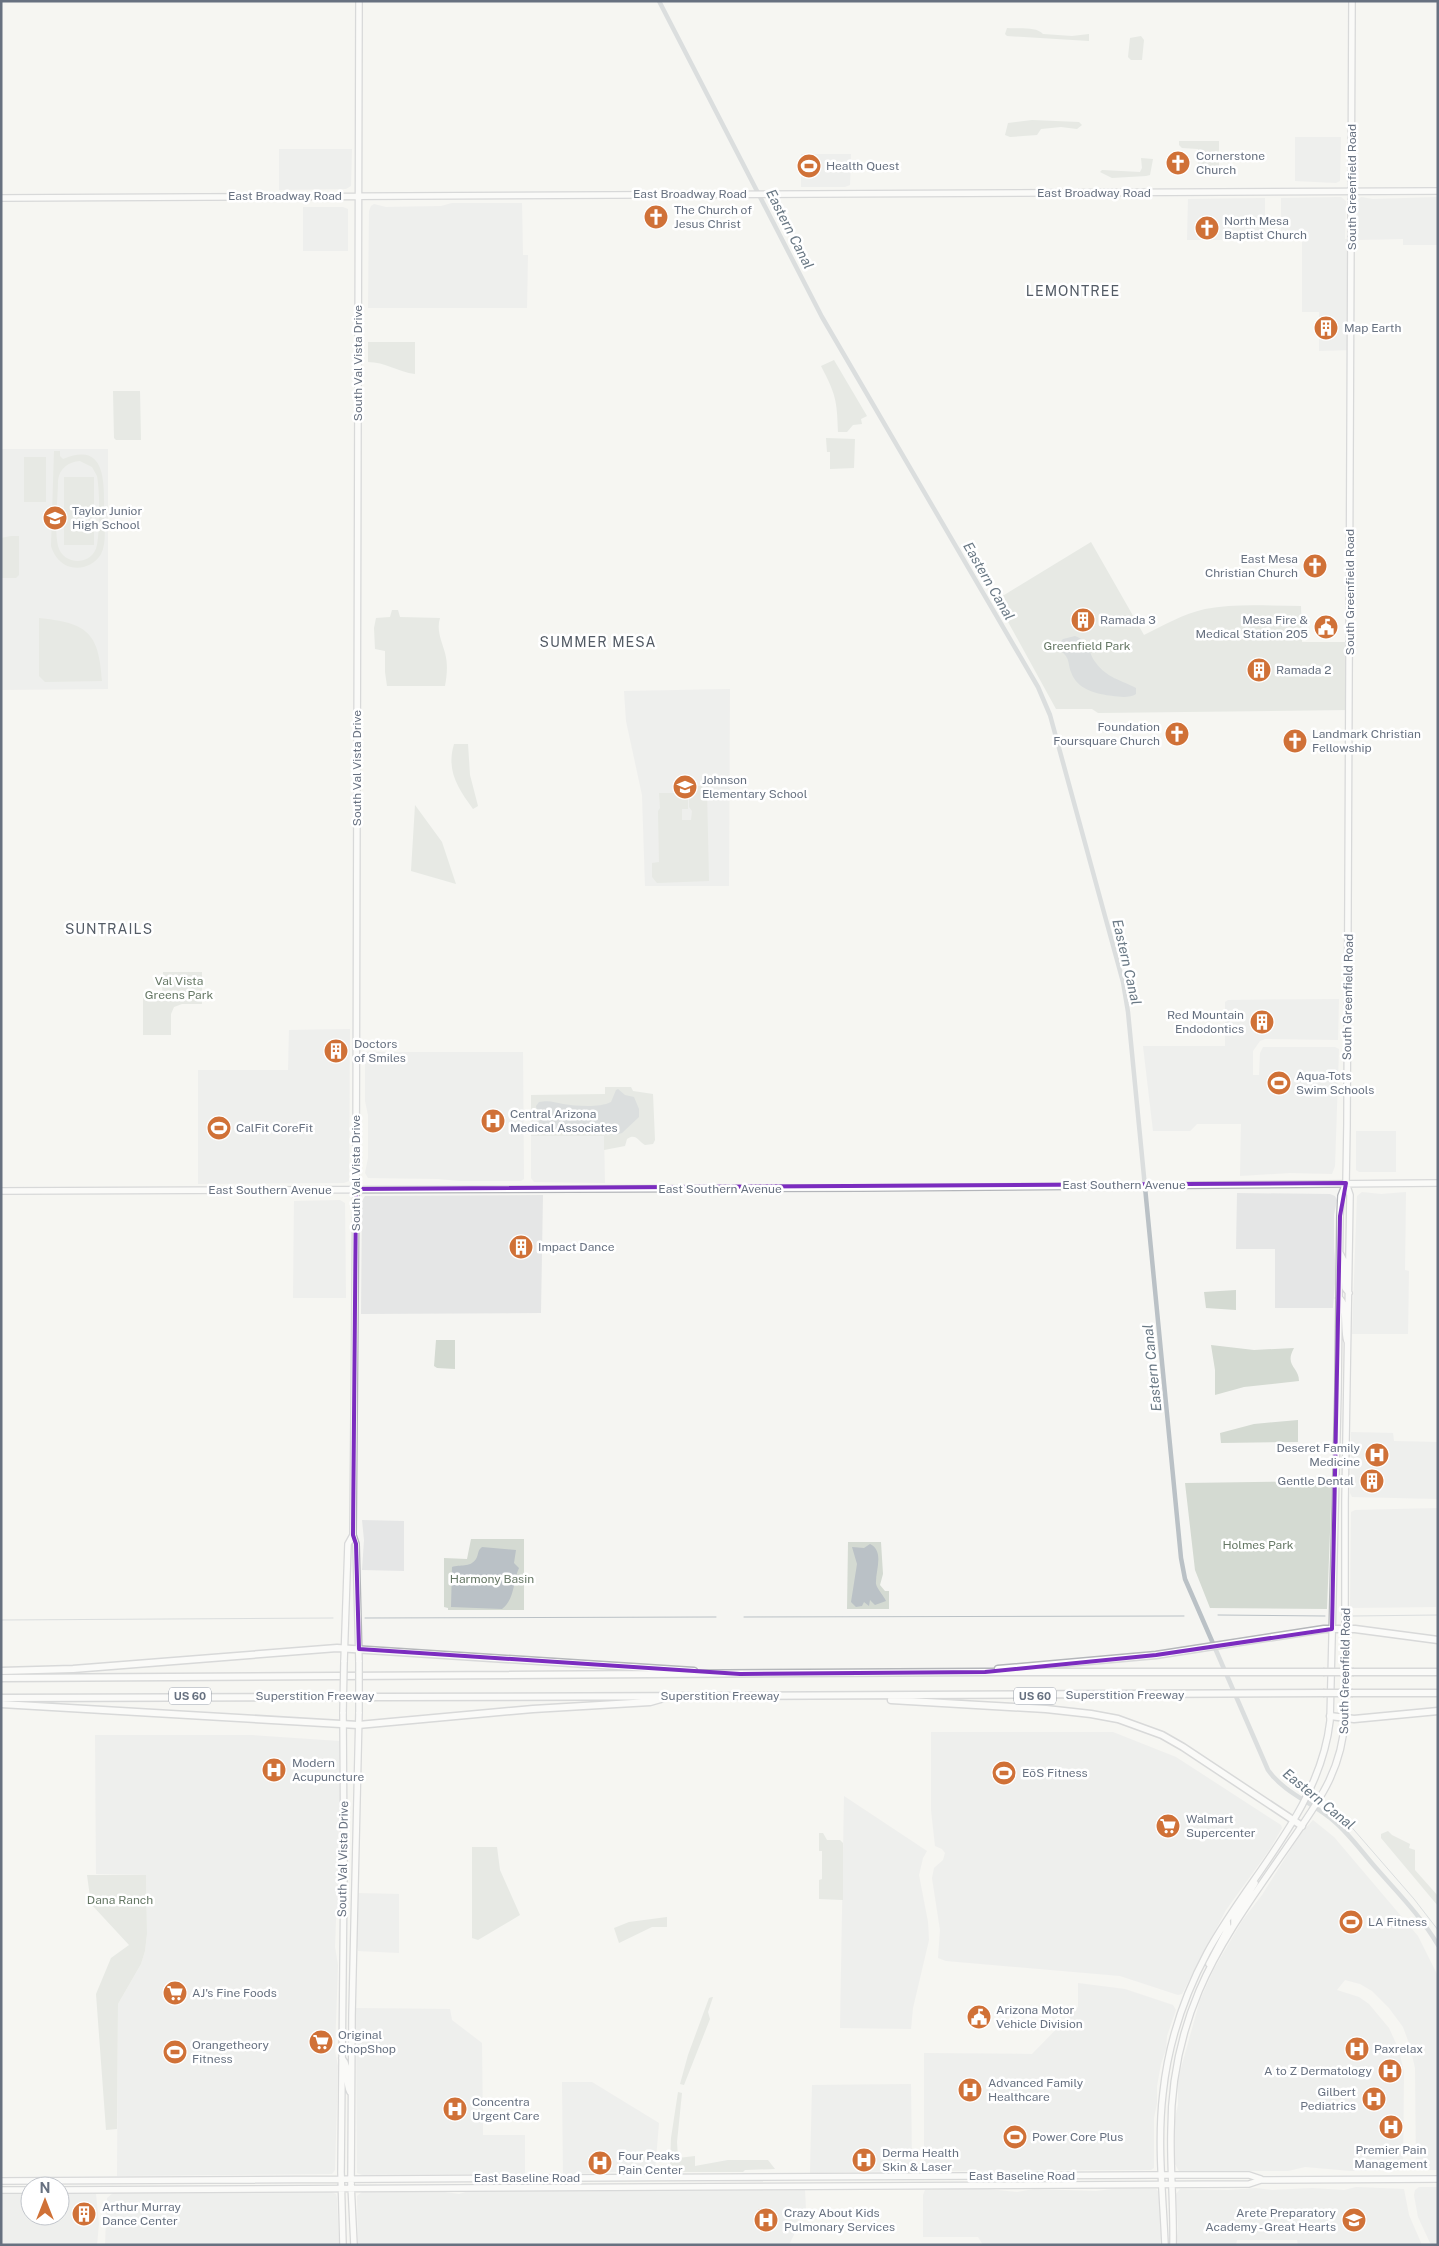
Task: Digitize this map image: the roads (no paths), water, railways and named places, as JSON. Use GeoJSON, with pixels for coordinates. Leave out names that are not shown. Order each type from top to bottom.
{"type":"FeatureCollection","features":[{"type":"Feature","properties":{"kind":"highway"},"geometry":{"type":"LineString","coordinates":[[985,1672],[1006,1667],[1101,1661],[1193,1650],[1332,1629],[1438,1640]]}},
{"type":"Feature","properties":{"kind":"highway"},"geometry":{"type":"LineString","coordinates":[[1,1671],[73,1669],[344,1648],[740,1674]]}},
{"type":"Feature","properties":{"kind":"highway","name":"Superstition Freeway"},"geometry":{"type":"LineString","coordinates":[[1,1678],[985,1672],[1438,1672]]}},
{"type":"Feature","properties":{"kind":"highway","name":"Superstition Freeway"},"geometry":{"type":"LineString","coordinates":[[1,1698],[847,1697],[1438,1693]]}},
{"type":"Feature","properties":{"kind":"highway"},"geometry":{"type":"LineString","coordinates":[[1,1704],[358,1725],[583,1705],[650,1702],[673,1696]]}},
{"type":"Feature","properties":{"kind":"highway"},"geometry":{"type":"LineString","coordinates":[[847,1697],[1056,1710],[1118,1719],[1162,1735],[1302,1826]]}},
{"type":"Feature","properties":{"kind":"highway"},"geometry":{"type":"LineString","coordinates":[[1330,1716],[1346,1718],[1438,1711]]}},
{"type":"Feature","properties":{"kind":"main road","name":"South Val Vista Drive"},"geometry":{"type":"LineString","coordinates":[[354,2245],[351,2184],[354,1877],[359,1712],[356,1544],[353,1535],[356,1189],[359,1]]}},
{"type":"Feature","properties":{"kind":"main road","name":"South Greenfield Road"},"geometry":{"type":"LineString","coordinates":[[1173,2245],[1171,2118],[1176,2066],[1190,2014],[1206,1975],[1234,1925],[1320,1800],[1338,1761],[1346,1718],[1345,1501],[1350,1195],[1346,1183],[1352,1]]}},
{"type":"Feature","properties":{"kind":"main road","name":"East Broadway Road"},"geometry":{"type":"LineString","coordinates":[[1,198],[1438,191]]}},
{"type":"Feature","properties":{"kind":"main road","name":"South Greenfield Road"},"geometry":{"type":"LineString","coordinates":[[1165,2245],[1162,2184],[1162,2104],[1172,2044],[1182,2011],[1197,1972],[1309,1792],[1324,1754],[1330,1716],[1340,1298],[1340,1196],[1346,1183]]}},
{"type":"Feature","properties":{"kind":"main road","name":"East Southern Avenue"},"geometry":{"type":"LineString","coordinates":[[1,1191],[869,1188],[1438,1183]]}},
{"type":"Feature","properties":{"kind":"main road"},"geometry":{"type":"LineString","coordinates":[[1340,1254],[1344,1260],[1345,1288],[1349,1293]]}},
{"type":"Feature","properties":{"kind":"main road"},"geometry":{"type":"LineString","coordinates":[[1340,1298],[1344,1304],[1344,1334],[1349,1345]]}},
{"type":"Feature","properties":{"kind":"main road","name":"South Val Vista Drive"},"geometry":{"type":"LineString","coordinates":[[343,2245],[341,2184],[344,1648],[348,1544],[353,1535]]}},
{"type":"Feature","properties":{"kind":"main road"},"geometry":{"type":"LineString","coordinates":[[1234,1925],[1234,1917],[1252,1891],[1259,1872]]}},
{"type":"Feature","properties":{"kind":"main road"},"geometry":{"type":"LineString","coordinates":[[1206,1975],[1212,1955],[1229,1926],[1227,1921]]}},
{"type":"Feature","properties":{"kind":"main road"},"geometry":{"type":"LineString","coordinates":[[342,2058],[346,2064],[348,2088],[352,2094]]}},
{"type":"Feature","properties":{"kind":"main road","name":"East Baseline Road"},"geometry":{"type":"LineString","coordinates":[[351,2184],[443,2178],[845,2176],[1249,2175],[1261,2180]]}},
{"type":"Feature","properties":{"kind":"main road"},"geometry":{"type":"LineString","coordinates":[[845,2176],[845,2185]]}},
{"type":"Feature","properties":{"kind":"main road"},"geometry":{"type":"LineString","coordinates":[[1026,2176],[1027,2185]]}},
{"type":"Feature","properties":{"kind":"main road"},"geometry":{"type":"LineString","coordinates":[[420,2187],[425,2184],[440,2183],[443,2178]]}},
{"type":"Feature","properties":{"kind":"main road","name":"East Baseline Road"},"geometry":{"type":"LineString","coordinates":[[1,2181],[351,2184],[420,2187],[1249,2184],[1261,2180],[1438,2179]]}},
{"type":"Feature","properties":{"kind":"main road","name":"East Baseline Road"},"geometry":{"type":"LineString","coordinates":[[70,2190],[341,2184]]}},
{"type":"Feature","properties":{"kind":"main road"},"geometry":{"type":"LineString","coordinates":[[1,2190],[20,2190]]}},
{"type":"Feature","properties":{"kind":"waterway","name":"Eastern Canal"},"geometry":{"type":"LineString","coordinates":[[659,1],[822,317],[1038,687],[1050,715],[1123,982],[1128,1012],[1181,1558],[1185,1579],[1268,1770],[1283,1786],[1327,1815],[1346,1832],[1416,1914],[1438,1945]]}},
{"type":"Feature","properties":{"kind":"waterway"},"geometry":{"type":"LineString","coordinates":[[1218,1615],[1325,1616]]}},
{"type":"Feature","properties":{"kind":"waterway"},"geometry":{"type":"LineString","coordinates":[[1353,1616],[1438,1615]]}},
{"type":"Feature","properties":{"kind":"waterway"},"geometry":{"type":"LineString","coordinates":[[744,1617],[1184,1616]]}},
{"type":"Feature","properties":{"kind":"waterway"},"geometry":{"type":"LineString","coordinates":[[365,1618],[716,1617]]}},
{"type":"Feature","properties":{"kind":"waterway"},"geometry":{"type":"LineString","coordinates":[[1,1620],[333,1618]]}},
{"type":"Feature","properties":{"kind":"waterway"},"geometry":{"type":"LineString","coordinates":[[1341,1815],[1414,1899],[1438,1930]]}},
{"type":"Feature","properties":{"kind":"place","name":"Cornerstone Church"},"geometry":{"type":"Point","coordinates":[1178,163]}},
{"type":"Feature","properties":{"kind":"place","name":"Health Quest"},"geometry":{"type":"Point","coordinates":[809,166]}},
{"type":"Feature","properties":{"kind":"place","name":"The Church of Jesus Christ"},"geometry":{"type":"Point","coordinates":[656,217]}},
{"type":"Feature","properties":{"kind":"place","name":"North Mesa Baptist Church"},"geometry":{"type":"Point","coordinates":[1207,228]}},
{"type":"Feature","properties":{"kind":"place","name":"Map Earth"},"geometry":{"type":"Point","coordinates":[1326,328]}},
{"type":"Feature","properties":{"kind":"place","name":"Taylor Junior High School"},"geometry":{"type":"Point","coordinates":[55,518]}},
{"type":"Feature","properties":{"kind":"place","name":"East Mesa Christian Church"},"geometry":{"type":"Point","coordinates":[1315,566]}},
{"type":"Feature","properties":{"kind":"place","name":"Ramada 3"},"geometry":{"type":"Point","coordinates":[1083,620]}},
{"type":"Feature","properties":{"kind":"place","name":"Mesa Fire & Medical Station 205"},"geometry":{"type":"Point","coordinates":[1326,627]}},
{"type":"Feature","properties":{"kind":"place","name":"Ramada 2"},"geometry":{"type":"Point","coordinates":[1259,670]}},
{"type":"Feature","properties":{"kind":"place","name":"Foundation Foursquare Church"},"geometry":{"type":"Point","coordinates":[1177,734]}},
{"type":"Feature","properties":{"kind":"place","name":"Landmark Christian Fellowship"},"geometry":{"type":"Point","coordinates":[1295,741]}},
{"type":"Feature","properties":{"kind":"place","name":"Johnson Elementary School"},"geometry":{"type":"Point","coordinates":[685,787]}},
{"type":"Feature","properties":{"kind":"place","name":"Red Mountain Endodontics"},"geometry":{"type":"Point","coordinates":[1262,1022]}},
{"type":"Feature","properties":{"kind":"place","name":"Doctors of Smiles"},"geometry":{"type":"Point","coordinates":[336,1051]}},
{"type":"Feature","properties":{"kind":"place","name":"Aqua-Tots Swim Schools"},"geometry":{"type":"Point","coordinates":[1279,1083]}},
{"type":"Feature","properties":{"kind":"place","name":"Central Arizona Medical Associates"},"geometry":{"type":"Point","coordinates":[493,1121]}},
{"type":"Feature","properties":{"kind":"place","name":"CalFit CoreFit"},"geometry":{"type":"Point","coordinates":[219,1128]}},
{"type":"Feature","properties":{"kind":"place","name":"Impact Dance"},"geometry":{"type":"Point","coordinates":[521,1247]}},
{"type":"Feature","properties":{"kind":"place","name":"Deseret Family Medicine"},"geometry":{"type":"Point","coordinates":[1377,1455]}},
{"type":"Feature","properties":{"kind":"place","name":"Gentle Dental"},"geometry":{"type":"Point","coordinates":[1372,1481]}},
{"type":"Feature","properties":{"kind":"place","name":"Modern Acupuncture"},"geometry":{"type":"Point","coordinates":[274,1770]}},
{"type":"Feature","properties":{"kind":"place","name":"EōS Fitness"},"geometry":{"type":"Point","coordinates":[1004,1773]}},
{"type":"Feature","properties":{"kind":"place","name":"Walmart Supercenter"},"geometry":{"type":"Point","coordinates":[1168,1826]}},
{"type":"Feature","properties":{"kind":"place","name":"LA Fitness"},"geometry":{"type":"Point","coordinates":[1351,1922]}},
{"type":"Feature","properties":{"kind":"place","name":"AJ's Fine Foods"},"geometry":{"type":"Point","coordinates":[175,1993]}},
{"type":"Feature","properties":{"kind":"place","name":"Arizona Motor Vehicle Division"},"geometry":{"type":"Point","coordinates":[979,2017]}},
{"type":"Feature","properties":{"kind":"place","name":"Original ChopShop"},"geometry":{"type":"Point","coordinates":[321,2042]}},
{"type":"Feature","properties":{"kind":"place","name":"Paxrelax"},"geometry":{"type":"Point","coordinates":[1357,2049]}},
{"type":"Feature","properties":{"kind":"place","name":"Orangetheory Fitness"},"geometry":{"type":"Point","coordinates":[175,2052]}},
{"type":"Feature","properties":{"kind":"place","name":"A to Z Dermatology"},"geometry":{"type":"Point","coordinates":[1390,2071]}},
{"type":"Feature","properties":{"kind":"place","name":"Advanced Family Healthcare"},"geometry":{"type":"Point","coordinates":[970,2090]}},
{"type":"Feature","properties":{"kind":"place","name":"Gilbert Pediatrics"},"geometry":{"type":"Point","coordinates":[1374,2099]}},
{"type":"Feature","properties":{"kind":"place","name":"Concentra Urgent Care"},"geometry":{"type":"Point","coordinates":[455,2109]}},
{"type":"Feature","properties":{"kind":"place","name":"Premier Pain Management"},"geometry":{"type":"Point","coordinates":[1391,2127]}},
{"type":"Feature","properties":{"kind":"place","name":"Power Core Plus"},"geometry":{"type":"Point","coordinates":[1015,2137]}},
{"type":"Feature","properties":{"kind":"place","name":"Derma Health Skin & Laser"},"geometry":{"type":"Point","coordinates":[864,2160]}},
{"type":"Feature","properties":{"kind":"place","name":"Four Peaks Pain Center"},"geometry":{"type":"Point","coordinates":[600,2163]}},
{"type":"Feature","properties":{"kind":"place","name":"Arthur Murray Dance Center"},"geometry":{"type":"Point","coordinates":[84,2214]}},
{"type":"Feature","properties":{"kind":"place","name":"Crazy About Kids Pulmonary Services"},"geometry":{"type":"Point","coordinates":[766,2220]}},
{"type":"Feature","properties":{"kind":"place","name":"Arete Preparatory Academy - Great Hearts"},"geometry":{"type":"Point","coordinates":[1354,2220]}},
{"type":"Feature","properties":{"kind":"district","name":"LEMONTREE"},"geometry":{"type":"Point","coordinates":[1073,291]}},
{"type":"Feature","properties":{"kind":"district","name":"SUMMER MESA"},"geometry":{"type":"Point","coordinates":[598,642]}},
{"type":"Feature","properties":{"kind":"district","name":"SUNTRAILS"},"geometry":{"type":"Point","coordinates":[109,929]}},
{"type":"Feature","properties":{"kind":"park label","name":"Greenfield Park"},"geometry":{"type":"Point","coordinates":[1087,646]}},
{"type":"Feature","properties":{"kind":"park label","name":"Val Vista Greens Park"},"geometry":{"type":"Point","coordinates":[179,988]}},
{"type":"Feature","properties":{"kind":"park label","name":"Holmes Park"},"geometry":{"type":"Point","coordinates":[1258,1545]}},
{"type":"Feature","properties":{"kind":"park label","name":"Harmony Basin"},"geometry":{"type":"Point","coordinates":[492,1579]}},
{"type":"Feature","properties":{"kind":"park label","name":"Dana Ranch"},"geometry":{"type":"Point","coordinates":[120,1900]}}]}
